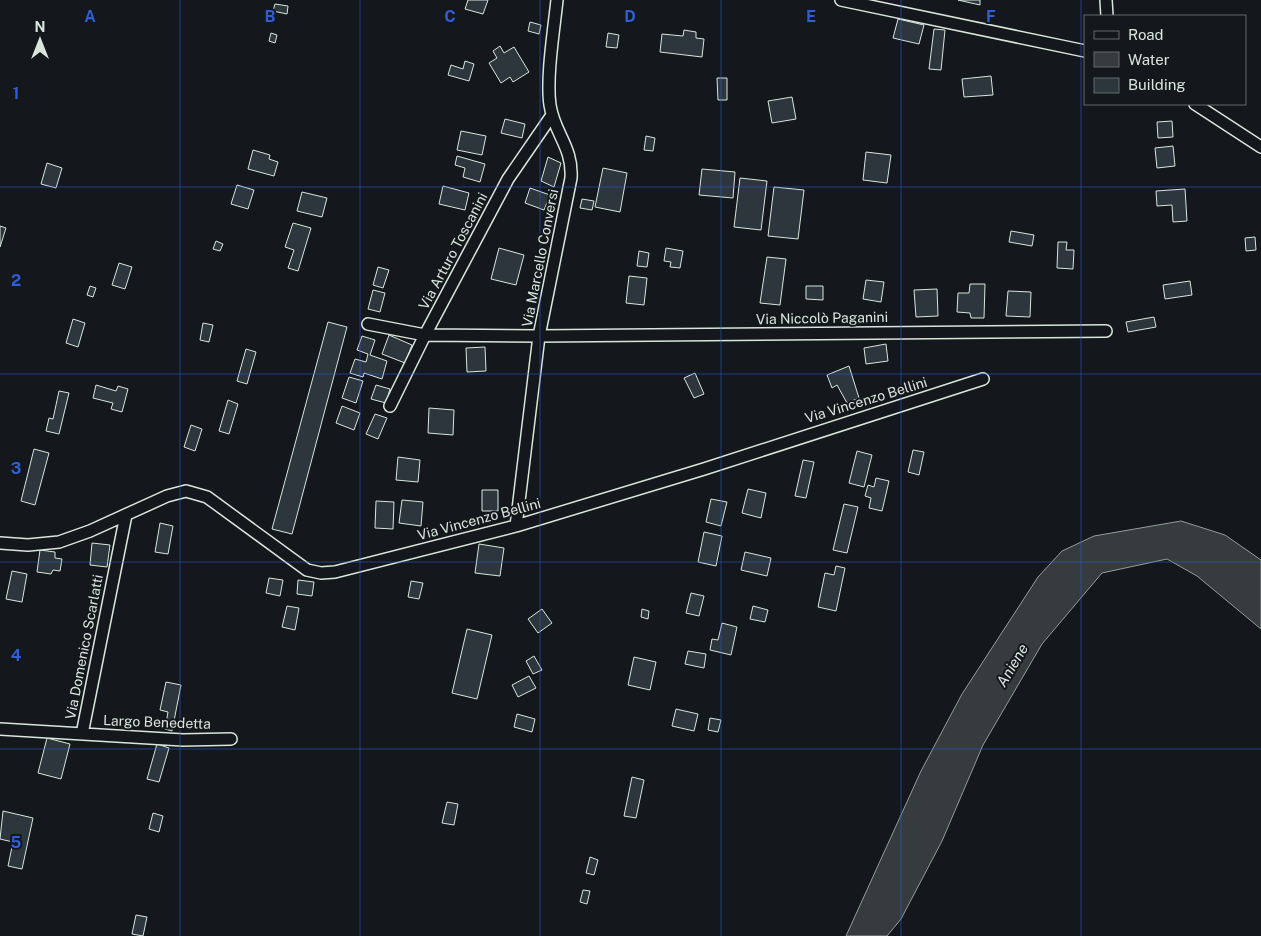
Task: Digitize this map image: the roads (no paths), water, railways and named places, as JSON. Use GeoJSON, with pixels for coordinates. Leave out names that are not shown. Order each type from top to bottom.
{"type":"FeatureCollection","features":[{"type":"Feature","properties":{"kind":"street","name":"Via Marcello Conversi"},"geometry":{"type":"LineString","coordinates":[[516,526],[539,336],[572,166],[569,150],[552,115],[549,93],[557,0]]}},
{"type":"Feature","properties":{"kind":"street"},"geometry":{"type":"LineString","coordinates":[[841,0],[1084,52]]}},
{"type":"Feature","properties":{"kind":"street"},"geometry":{"type":"LineString","coordinates":[[1106,0],[1107,15]]}},
{"type":"Feature","properties":{"kind":"street"},"geometry":{"type":"LineString","coordinates":[[1197,105],[1261,146]]}},
{"type":"Feature","properties":{"kind":"street","name":"Via Arturo Toscanini"},"geometry":{"type":"LineString","coordinates":[[390,406],[425,335],[508,179],[552,115]]}},
{"type":"Feature","properties":{"kind":"street","name":"Via Niccolò Paganini"},"geometry":{"type":"LineString","coordinates":[[368,324],[425,335],[539,336],[1106,331]]}},
{"type":"Feature","properties":{"kind":"street","name":"Via Vincenzo Bellini"},"geometry":{"type":"LineString","coordinates":[[0,543],[28,545],[59,542],[90,531],[174,493],[197,493],[212,501],[302,567],[320,573],[345,570],[516,526],[704,469],[983,379]]}},
{"type":"Feature","properties":{"kind":"street","name":"Via Domenico Scarlatti"},"geometry":{"type":"LineString","coordinates":[[0,729],[82,734],[126,515]]}},
{"type":"Feature","properties":{"kind":"street","name":"Largo Benedetta"},"geometry":{"type":"LineString","coordinates":[[82,734],[183,740],[231,739]]}},
{"type":"Feature","properties":{"kind":"water","name":"Aniene"},"geometry":{"type":"Polygon","coordinates":[[[1181,521],[1225,535],[1261,560],[1261,629],[1197,576],[1167,559],[1102,573],[1042,644],[983,745],[942,841],[901,919],[887,936],[846,936],[921,771],[962,694],[1038,577],[1062,551],[1094,536],[1181,521]]]}}]}
